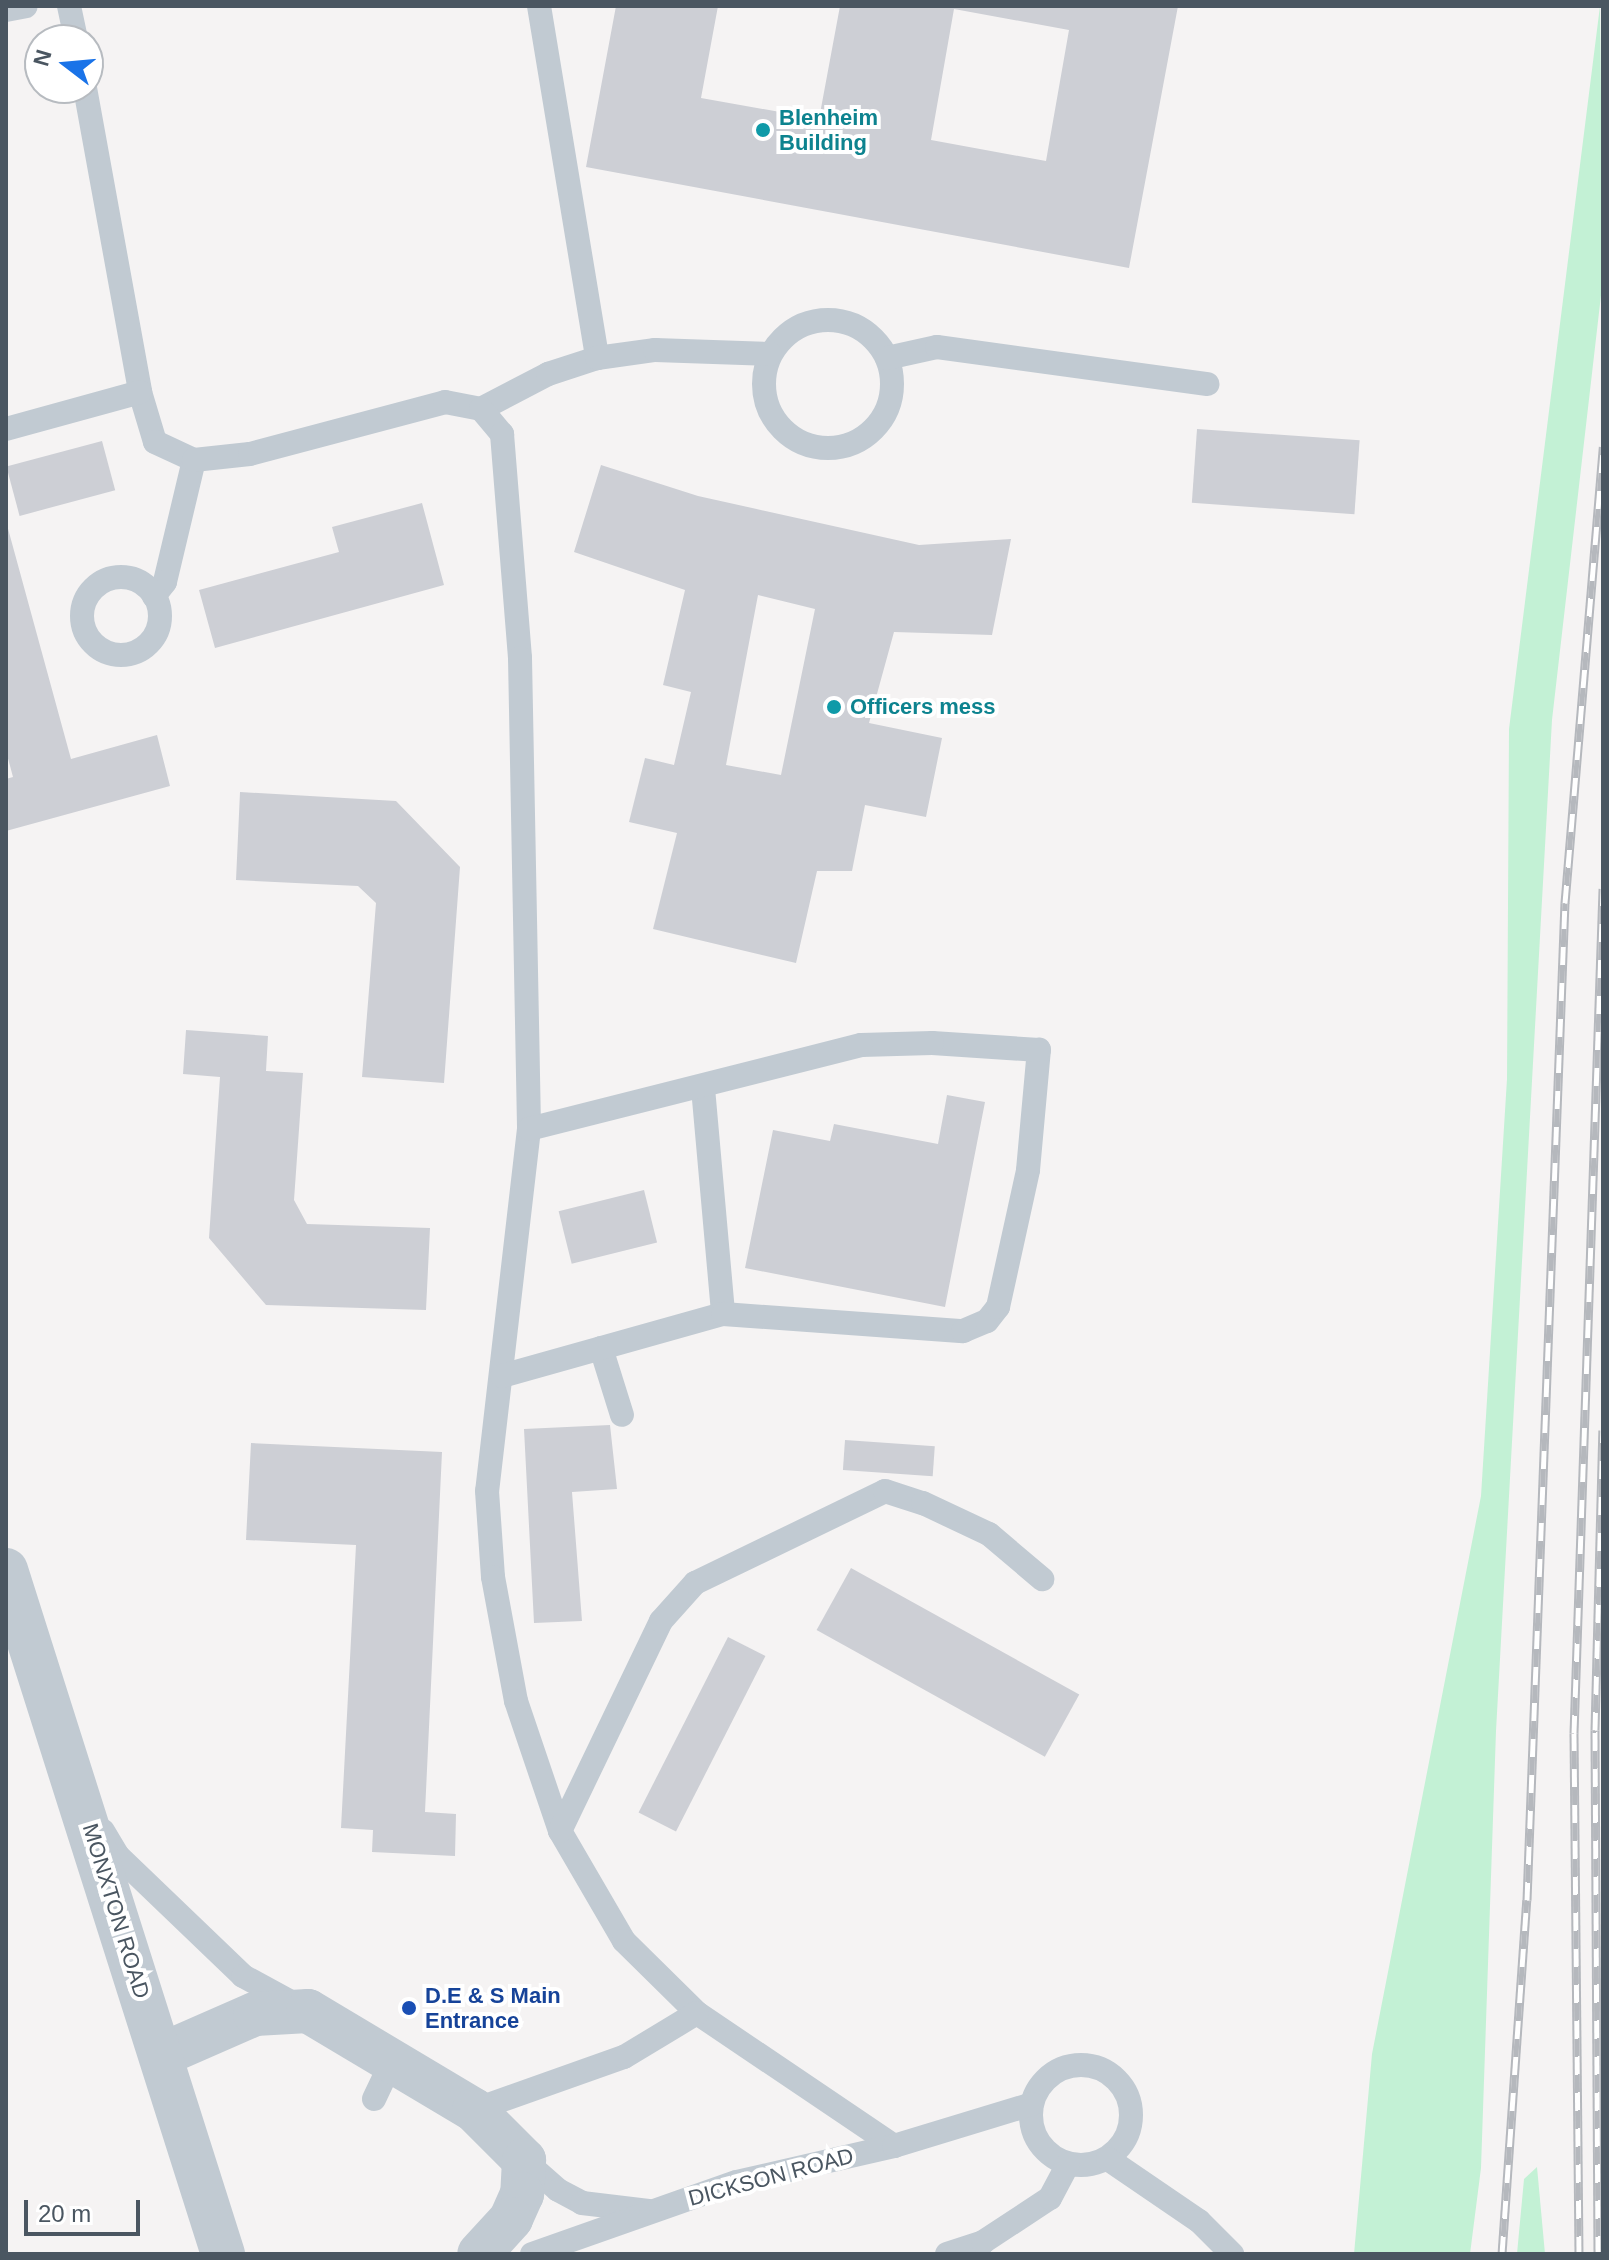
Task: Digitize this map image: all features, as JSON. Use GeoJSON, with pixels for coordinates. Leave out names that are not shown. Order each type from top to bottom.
{"type":"FeatureCollection","features":[{"type":"Feature","properties":{"kind":"street","name":"MONXTON ROAD"},"geometry":{"type":"LineString","coordinates":[[6,1570],[223,2254]]}},
{"type":"Feature","properties":{"kind":"street"},"geometry":{"type":"LineString","coordinates":[[161,2055],[255,2014],[308,2011],[474,2110],[524,2160],[522,2194],[511,2219],[479,2254]]}},
{"type":"Feature","properties":{"kind":"lane"},"geometry":{"type":"LineString","coordinates":[[6,10],[26,6]]}},
{"type":"Feature","properties":{"kind":"lane"},"geometry":{"type":"LineString","coordinates":[[539,6],[597,358]]}},
{"type":"Feature","properties":{"kind":"lane"},"geometry":{"type":"LineString","coordinates":[[88,104],[140,392],[155,442],[194,460],[250,454],[445,402],[481,409],[548,374],[597,358],[655,350],[770,354]]}},
{"type":"Feature","properties":{"kind":"lane"},"geometry":{"type":"LineString","coordinates":[[835,319],[857,326],[887,358],[892,387],[887,409],[875,427],[854,443],[832,449],[810,446],[788,435],[773,418],[764,386],[770,354],[792,329],[835,319]]}},
{"type":"Feature","properties":{"kind":"lane"},"geometry":{"type":"LineString","coordinates":[[887,358],[937,347],[1207,384]]}},
{"type":"Feature","properties":{"kind":"lane"},"geometry":{"type":"LineString","coordinates":[[6,429],[140,392]]}},
{"type":"Feature","properties":{"kind":"lane"},"geometry":{"type":"LineString","coordinates":[[481,409],[502,434],[520,658],[529,1129],[487,1491],[493,1577],[516,1701],[560,1831],[624,1941],[697,2013],[894,2146]]}},
{"type":"Feature","properties":{"kind":"lane"},"geometry":{"type":"LineString","coordinates":[[154,596],[165,582],[194,460]]}},
{"type":"Feature","properties":{"kind":"lane"},"geometry":{"type":"LineString","coordinates":[[502,1376],[723,1314],[963,1331],[987,1321],[998,1307],[1028,1170],[1039,1050],[932,1043],[861,1045],[811,1054],[703,1088],[529,1129]]}},
{"type":"Feature","properties":{"kind":"lane"},"geometry":{"type":"LineString","coordinates":[[703,1088],[723,1314]]}},
{"type":"Feature","properties":{"kind":"lane"},"geometry":{"type":"LineString","coordinates":[[601,1348],[622,1415]]}},
{"type":"Feature","properties":{"kind":"lane"},"geometry":{"type":"LineString","coordinates":[[560,1831],[661,1621],[695,1583],[885,1491],[923,1503],[989,1534],[1042,1579]]}},
{"type":"Feature","properties":{"kind":"lane"},"geometry":{"type":"LineString","coordinates":[[76,1784],[118,1856],[187,1925],[243,1976],[308,2011]]}},
{"type":"Feature","properties":{"kind":"lane"},"geometry":{"type":"LineString","coordinates":[[474,2110],[624,2057],[697,2013]]}},
{"type":"Feature","properties":{"kind":"lane"},"geometry":{"type":"LineString","coordinates":[[374,2099],[392,2061]]}},
{"type":"Feature","properties":{"kind":"lane"},"geometry":{"type":"LineString","coordinates":[[1093,2066],[1107,2072],[1128,2095],[1132,2110],[1127,2138],[1108,2159],[1068,2164],[1042,2148],[1034,2135],[1032,2104],[1048,2077],[1063,2068],[1093,2066]]}},
{"type":"Feature","properties":{"kind":"lane","name":"DICKSON ROAD"},"geometry":{"type":"LineString","coordinates":[[532,2254],[607,2232],[649,2211],[737,2182],[894,2146],[1032,2104]]}},
{"type":"Feature","properties":{"kind":"lane"},"geometry":{"type":"LineString","coordinates":[[1108,2159],[1199,2221],[1232,2254]]}},
{"type":"Feature","properties":{"kind":"lane","name":"DICKSON ROAD"},"geometry":{"type":"LineString","coordinates":[[524,2160],[558,2190],[582,2203],[649,2211]]}},
{"type":"Feature","properties":{"kind":"lane"},"geometry":{"type":"LineString","coordinates":[[947,2254],[983,2242],[1050,2198],[1068,2164]]}},
{"type":"Feature","properties":{"kind":"green space"},"geometry":{"type":"Polygon","coordinates":[[[1600,6],[1603,278],[1552,720],[1496,1731],[1481,2168],[1470,2254],[1354,2254],[1372,2054],[1481,1496],[1507,1079],[1509,729],[1600,6]]]}},
{"type":"Feature","properties":{"kind":"green space"},"geometry":{"type":"Polygon","coordinates":[[[1537,2167],[1545,2254],[1517,2254],[1524,2179],[1537,2167]]]}},
{"type":"Feature","properties":{"kind":"building","name":"Blenheim Building"},"geometry":{"type":"Polygon","coordinates":[[[616,6],[718,6],[701,98],[819,119],[840,6],[1178,6],[1129,268],[586,167],[616,6]],[[954,9],[931,140],[1046,161],[1069,30],[954,9]]]}},
{"type":"Feature","properties":{"kind":"building"},"geometry":{"type":"Polygon","coordinates":[[[1197,429],[1360,440],[1354,514],[1192,503],[1197,429]]]}},
{"type":"Feature","properties":{"kind":"building"},"geometry":{"type":"Polygon","coordinates":[[[102,441],[115,490],[20,516],[6,467],[102,441]]]}},
{"type":"Feature","properties":{"kind":"building","name":"Officers mess"},"geometry":{"type":"Polygon","coordinates":[[[601,465],[698,496],[919,545],[1011,539],[992,635],[894,632],[869,723],[942,738],[926,817],[865,805],[852,871],[817,871],[796,963],[653,929],[677,833],[629,822],[645,758],[674,765],[691,692],[663,685],[685,590],[574,552],[601,465]],[[758,595],[726,765],[781,775],[815,609],[758,595]]]}},
{"type":"Feature","properties":{"kind":"building"},"geometry":{"type":"Polygon","coordinates":[[[422,503],[444,585],[215,648],[199,590],[339,552],[332,527],[422,503]]]}},
{"type":"Feature","properties":{"kind":"building"},"geometry":{"type":"Polygon","coordinates":[[[7,525],[71,759],[157,735],[170,786],[6,831],[6,779],[13,777],[6,751],[7,525]]]}},
{"type":"Feature","properties":{"kind":"building"},"geometry":{"type":"Polygon","coordinates":[[[240,792],[396,801],[460,867],[444,1083],[362,1077],[376,903],[358,886],[236,880],[240,792]]]}},
{"type":"Feature","properties":{"kind":"building"},"geometry":{"type":"Polygon","coordinates":[[[186,1030],[268,1036],[266,1071],[303,1073],[294,1200],[307,1224],[430,1228],[426,1310],[266,1305],[209,1238],[220,1077],[183,1074],[186,1030]]]}},
{"type":"Feature","properties":{"kind":"building"},"geometry":{"type":"Polygon","coordinates":[[[947,1095],[985,1102],[945,1307],[745,1268],[773,1130],[830,1141],[834,1124],[938,1144],[947,1095]]]}},
{"type":"Feature","properties":{"kind":"building"},"geometry":{"type":"Polygon","coordinates":[[[644,1190],[657,1242],[572,1264],[559,1211],[644,1190]]]}},
{"type":"Feature","properties":{"kind":"building"},"geometry":{"type":"Polygon","coordinates":[[[610,1425],[617,1489],[572,1492],[582,1621],[534,1623],[524,1429],[610,1425]]]}},
{"type":"Feature","properties":{"kind":"building"},"geometry":{"type":"Polygon","coordinates":[[[845,1440],[935,1446],[933,1476],[843,1470],[845,1440]]]}},
{"type":"Feature","properties":{"kind":"building"},"geometry":{"type":"Polygon","coordinates":[[[251,1443],[442,1452],[425,1812],[456,1814],[455,1856],[372,1852],[373,1830],[341,1828],[356,1545],[246,1540],[251,1443]]]}},
{"type":"Feature","properties":{"kind":"building"},"geometry":{"type":"Polygon","coordinates":[[[851,1568],[1079,1695],[1045,1757],[817,1630],[851,1568]]]}},
{"type":"Feature","properties":{"kind":"building"},"geometry":{"type":"Polygon","coordinates":[[[728,1637],[765,1656],[676,1832],[639,1813],[728,1637]]]}},
{"type":"Feature","properties":{"kind":"railway"},"geometry":{"type":"LineString","coordinates":[[1502,2254],[1527,1900],[1565,903],[1603,447]]}},
{"type":"Feature","properties":{"kind":"railway"},"geometry":{"type":"LineString","coordinates":[[1579,2254],[1574,1733],[1603,888]]}},
{"type":"Feature","properties":{"kind":"railway"},"geometry":{"type":"LineString","coordinates":[[1598,2254],[1595,1730],[1603,1430]]}},
{"type":"Feature","properties":{"kind":"place","name":"Blenheim Building"},"geometry":{"type":"Point","coordinates":[763,130]}},
{"type":"Feature","properties":{"kind":"place","name":"Officers mess"},"geometry":{"type":"Point","coordinates":[834,707]}},
{"type":"Feature","properties":{"kind":"place","name":"D.E & S Main Entrance"},"geometry":{"type":"Point","coordinates":[409,2008]}}]}
